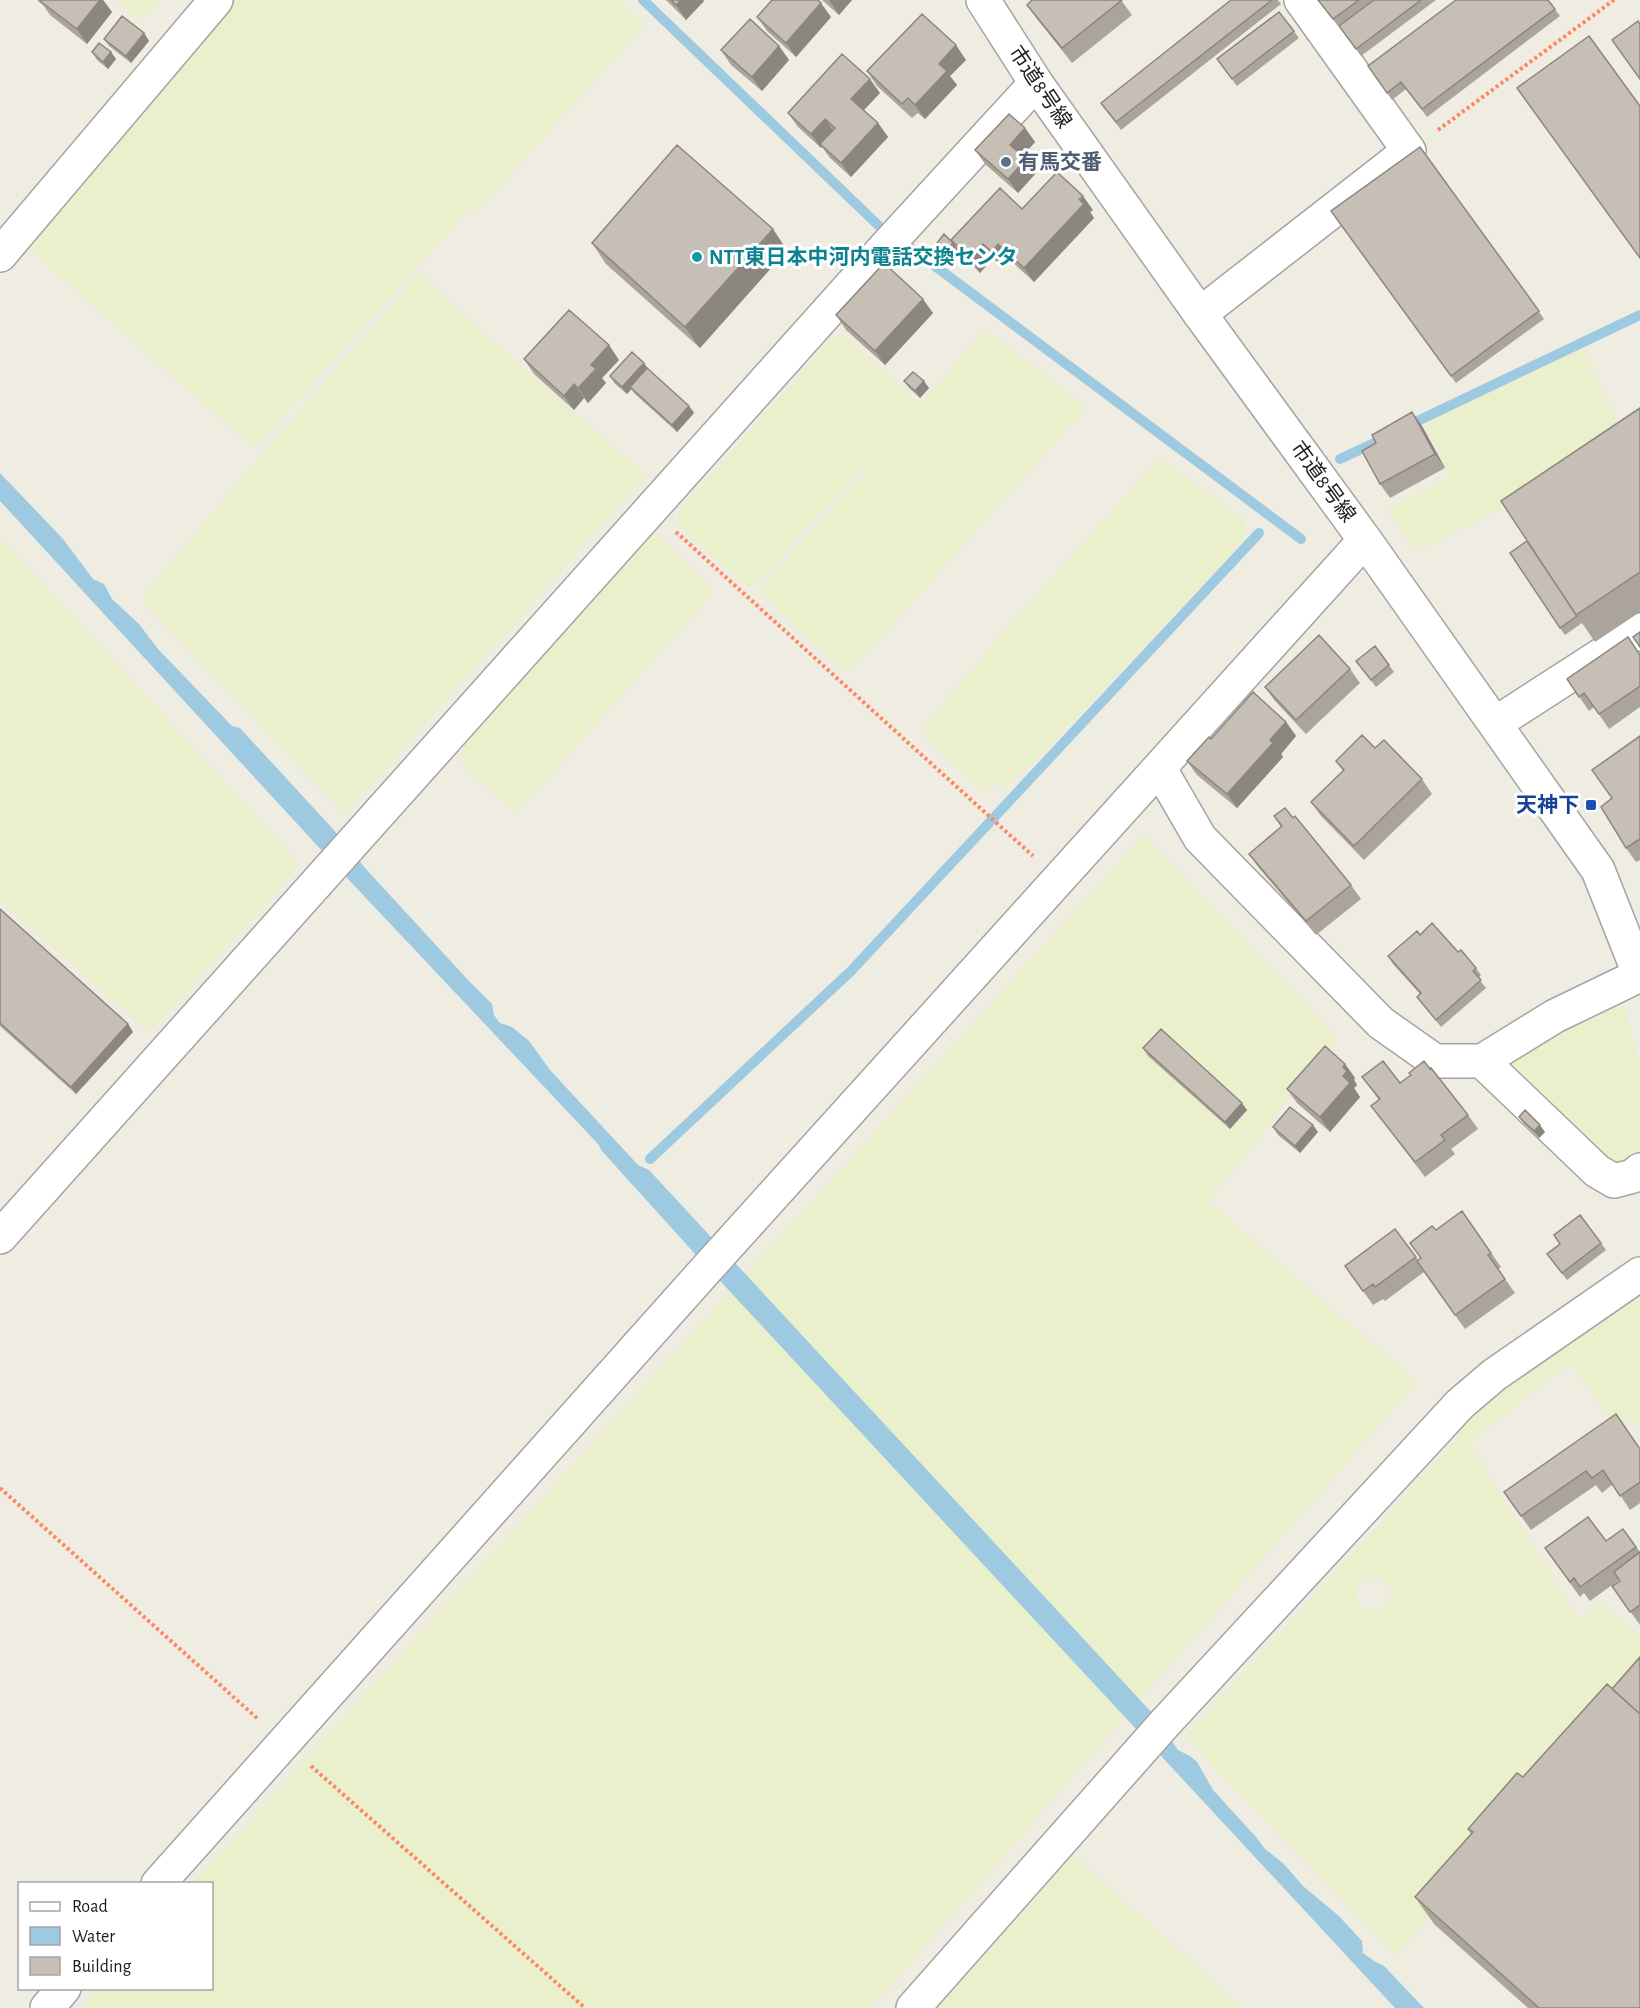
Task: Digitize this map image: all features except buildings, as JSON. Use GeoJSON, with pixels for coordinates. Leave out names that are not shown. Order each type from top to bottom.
{"type":"FeatureCollection","features":[{"type":"Feature","properties":{"kind":"street"},"geometry":{"type":"LineString","coordinates":[[0,255],[216,0]]}},
{"type":"Feature","properties":{"kind":"street","name":"市道8号線"},"geometry":{"type":"LineString","coordinates":[[983,0],[1036,83],[1496,723],[1598,870],[1640,975]]}},
{"type":"Feature","properties":{"kind":"street"},"geometry":{"type":"LineString","coordinates":[[1200,314],[1409,151],[1301,0]]}},
{"type":"Feature","properties":{"kind":"street"},"geometry":{"type":"LineString","coordinates":[[0,1237],[651,509],[1036,83]]}},
{"type":"Feature","properties":{"kind":"street"},"geometry":{"type":"LineString","coordinates":[[160,1882],[703,1274],[1365,540]]}},
{"type":"Feature","properties":{"kind":"street"},"geometry":{"type":"LineString","coordinates":[[1496,723],[1640,630]]}},
{"type":"Feature","properties":{"kind":"street"},"geometry":{"type":"LineString","coordinates":[[1160,769],[1200,838],[1381,1023],[1436,1061],[1482,1061],[1555,1016],[1640,975]]}},
{"type":"Feature","properties":{"kind":"street"},"geometry":{"type":"LineString","coordinates":[[1482,1061],[1597,1171],[1614,1181],[1633,1176],[1640,1170]]}},
{"type":"Feature","properties":{"kind":"street"},"geometry":{"type":"LineString","coordinates":[[913,2008],[1157,1732],[1460,1404],[1494,1375],[1640,1274]]}},
{"type":"Feature","properties":{"kind":"street"},"geometry":{"type":"LineString","coordinates":[[47,2008],[63,1990]]}},
{"type":"Feature","properties":{"kind":"path"},"geometry":{"type":"LineString","coordinates":[[1409,151],[1614,0]]}},
{"type":"Feature","properties":{"kind":"path"},"geometry":{"type":"LineString","coordinates":[[651,509],[1023,846]]}},
{"type":"Feature","properties":{"kind":"green space"},"geometry":{"type":"Polygon","coordinates":[[[116,0],[159,0],[142,21],[116,0]]]}},
{"type":"Feature","properties":{"kind":"green space"},"geometry":{"type":"Polygon","coordinates":[[[233,0],[617,0],[645,25],[478,210],[470,209],[254,448],[26,246],[233,0]]]}},
{"type":"Feature","properties":{"kind":"green space"},"geometry":{"type":"Polygon","coordinates":[[[420,273],[481,331],[646,475],[345,814],[146,605],[143,595],[420,273]]]}},
{"type":"Feature","properties":{"kind":"green space"},"geometry":{"type":"Polygon","coordinates":[[[985,329],[1080,402],[1083,410],[854,667],[841,668],[784,616],[761,591],[766,582],[853,485],[908,418],[757,583],[748,587],[707,552],[678,523],[678,512],[833,337],[840,336],[850,341],[920,404],[985,329]]]}},
{"type":"Feature","properties":{"kind":"green space"},"geometry":{"type":"Polygon","coordinates":[[[1584,350],[1624,435],[1626,445],[1416,552],[1387,510],[1450,478],[1426,427],[1427,422],[1573,353],[1584,350]]]}},
{"type":"Feature","properties":{"kind":"green space"},"geometry":{"type":"Polygon","coordinates":[[[1160,458],[1243,519],[1246,531],[1241,544],[1033,763],[1003,788],[993,784],[982,792],[922,734],[923,727],[1010,624],[1160,458]]]}},
{"type":"Feature","properties":{"kind":"green space"},"geometry":{"type":"Polygon","coordinates":[[[651,533],[662,538],[709,585],[713,593],[519,810],[511,809],[464,766],[461,757],[464,745],[651,533]]]}},
{"type":"Feature","properties":{"kind":"green space"},"geometry":{"type":"Polygon","coordinates":[[[0,537],[290,853],[296,864],[291,875],[152,1030],[140,1024],[0,900],[0,537]]]}},
{"type":"Feature","properties":{"kind":"green space"},"geometry":{"type":"Polygon","coordinates":[[[1144,835],[1337,1037],[1208,1202],[1417,1382],[871,2008],[81,2008],[98,1990],[213,1990],[213,1882],[195,1882],[1144,835]]]}},
{"type":"Feature","properties":{"kind":"green space"},"geometry":{"type":"Polygon","coordinates":[[[1613,999],[1625,1009],[1640,1069],[1640,1150],[1618,1167],[1507,1074],[1504,1058],[1613,999]]]}},
{"type":"Feature","properties":{"kind":"green space"},"geometry":{"type":"Polygon","coordinates":[[[1640,1292],[1640,1431],[1628,1418],[1618,1424],[1607,1416],[1572,1365],[1562,1370],[1469,1442],[1578,1619],[1602,1604],[1640,1636],[1640,1666],[1537,1793],[1397,1956],[1185,1737],[1460,1436],[1460,1425],[1506,1386],[1640,1292]],[[1370,1577],[1362,1581],[1359,1586],[1356,1594],[1360,1606],[1367,1611],[1379,1612],[1390,1603],[1392,1591],[1389,1583],[1384,1579],[1370,1577]]]}},
{"type":"Feature","properties":{"kind":"green space"},"geometry":{"type":"Polygon","coordinates":[[[1073,1856],[1080,1861],[1242,2008],[937,2008],[1073,1856]]]}},
{"type":"Feature","properties":{"kind":"water"},"geometry":{"type":"Polygon","coordinates":[[[0,473],[63,539],[93,579],[104,584],[112,599],[139,624],[158,649],[232,726],[240,728],[333,829],[365,868],[492,1004],[494,1015],[500,1023],[512,1027],[529,1041],[550,1070],[638,1165],[649,1170],[1154,1715],[1178,1750],[1197,1762],[1213,1790],[1265,1849],[1283,1863],[1303,1886],[1339,1916],[1362,1941],[1363,1953],[1384,1966],[1424,2008],[1395,2008],[696,1255],[601,1150],[599,1145],[348,879],[0,501],[0,473]]]}},
{"type":"Feature","properties":{"kind":"waterway"},"geometry":{"type":"LineString","coordinates":[[643,0],[878,225]]}},
{"type":"Feature","properties":{"kind":"waterway"},"geometry":{"type":"LineString","coordinates":[[904,243],[1301,539]]}},
{"type":"Feature","properties":{"kind":"waterway"},"geometry":{"type":"LineString","coordinates":[[1405,427],[1640,315]]}},
{"type":"Feature","properties":{"kind":"waterway"},"geometry":{"type":"LineString","coordinates":[[1340,459],[1389,436]]}},
{"type":"Feature","properties":{"kind":"waterway"},"geometry":{"type":"LineString","coordinates":[[650,1159],[851,971],[1259,533]]}},
{"type":"Feature","properties":{"kind":"place","name":"有馬交番"},"geometry":{"type":"Point","coordinates":[1006,162]}},
{"type":"Feature","properties":{"kind":"place","name":"NTT東日本中河内電話交換センタ"},"geometry":{"type":"Point","coordinates":[697,257]}},
{"type":"Feature","properties":{"kind":"place","name":"天神下"},"geometry":{"type":"Point","coordinates":[1591,805]}}]}
